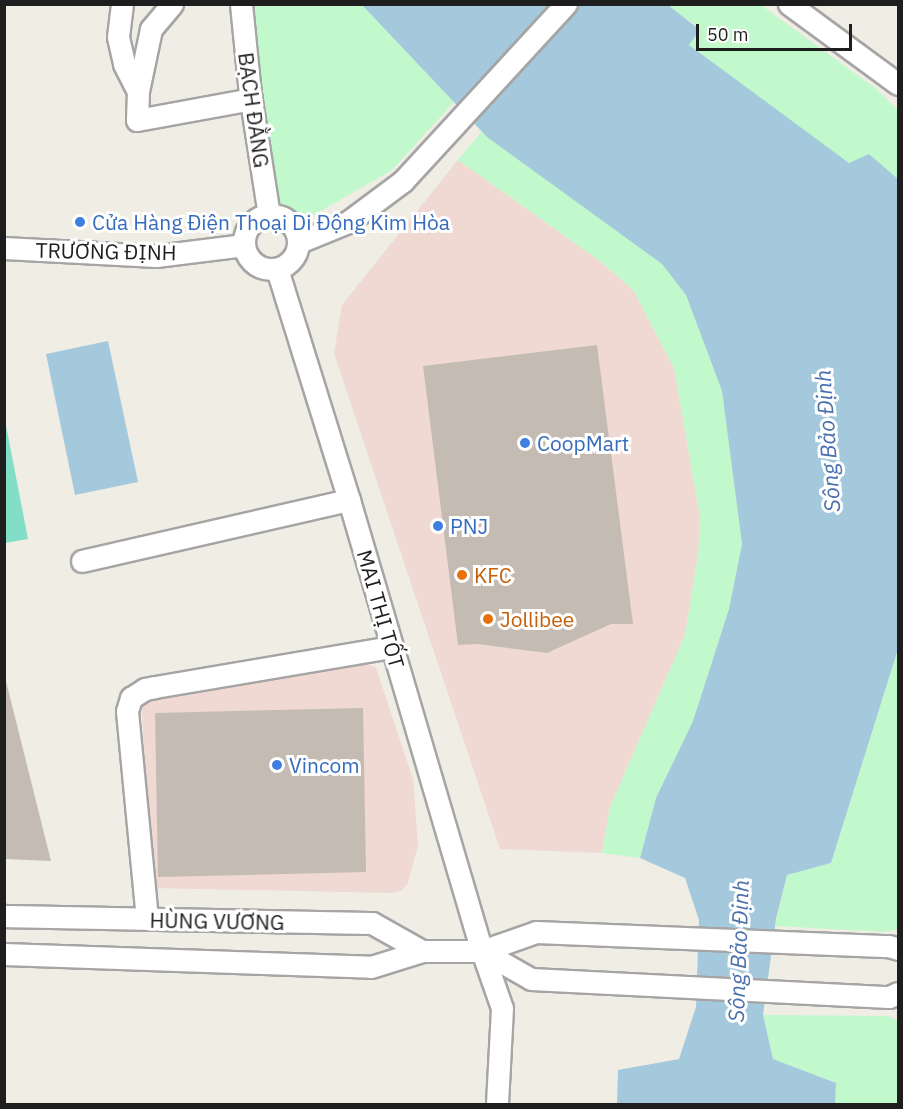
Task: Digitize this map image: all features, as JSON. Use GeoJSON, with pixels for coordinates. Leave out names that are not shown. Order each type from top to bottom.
{"type":"FeatureCollection","features":[{"type":"Feature","properties":{"kind":"street"},"geometry":{"type":"LineString","coordinates":[[122,4],[118,38],[124,64],[138,91]]}},
{"type":"Feature","properties":{"kind":"street"},"geometry":{"type":"LineString","coordinates":[[172,4],[151,29],[138,91],[137,120],[251,99]]}},
{"type":"Feature","properties":{"kind":"street","name":"BẠCH ĐẰNG"},"geometry":{"type":"LineString","coordinates":[[241,4],[251,99],[269,215]]}},
{"type":"Feature","properties":{"kind":"street"},"geometry":{"type":"LineString","coordinates":[[299,242],[348,222],[403,181],[566,4]]}},
{"type":"Feature","properties":{"kind":"street"},"geometry":{"type":"LineString","coordinates":[[789,4],[898,84]]}},
{"type":"Feature","properties":{"kind":"street"},"geometry":{"type":"LineString","coordinates":[[269,215],[278,215],[293,225],[299,242],[292,259],[276,269],[259,266],[246,254],[244,236],[253,221],[269,215]]}},
{"type":"Feature","properties":{"kind":"street","name":"TRƯƠNG ĐỊNH"},"geometry":{"type":"LineString","coordinates":[[4,248],[156,256],[244,245]]}},
{"type":"Feature","properties":{"kind":"street","name":"MAI THỊ TỐT"},"geometry":{"type":"LineString","coordinates":[[276,269],[349,500],[482,951],[502,1008],[497,1104]]}},
{"type":"Feature","properties":{"kind":"street"},"geometry":{"type":"LineString","coordinates":[[82,561],[349,500]]}},
{"type":"Feature","properties":{"kind":"street"},"geometry":{"type":"LineString","coordinates":[[147,919],[127,711],[131,698],[146,689],[155,687],[392,647]]}},
{"type":"Feature","properties":{"kind":"street","name":"HÙNG VƯƠNG"},"geometry":{"type":"LineString","coordinates":[[4,916],[372,923],[422,951]]}},
{"type":"Feature","properties":{"kind":"street","name":"HÙNG VƯƠNG"},"geometry":{"type":"LineString","coordinates":[[4,954],[371,967],[422,951],[482,951],[536,932],[894,947]]}},
{"type":"Feature","properties":{"kind":"street","name":"HÙNG VƯƠNG"},"geometry":{"type":"LineString","coordinates":[[482,951],[531,979],[894,995]]}},
{"type":"Feature","properties":{"kind":"shaded area","name":"CoopMart"},"geometry":{"type":"Polygon","coordinates":[[[458,160],[600,261],[633,290],[674,368],[700,517],[698,555],[685,635],[610,807],[602,853],[500,849],[334,353],[342,305],[458,160]]]}},
{"type":"Feature","properties":{"kind":"shaded area","name":"Vincom"},"geometry":{"type":"Polygon","coordinates":[[[365,663],[376,668],[413,779],[418,846],[407,885],[402,890],[392,893],[154,888],[141,703],[365,663]]]}},
{"type":"Feature","properties":{"kind":"green space"},"geometry":{"type":"Polygon","coordinates":[[[250,5],[362,5],[454,102],[392,170],[305,220],[276,206],[250,5]]]}},
{"type":"Feature","properties":{"kind":"green space"},"geometry":{"type":"Polygon","coordinates":[[[668,5],[761,5],[875,88],[898,110],[898,179],[869,154],[849,164],[689,45],[700,29],[668,5]]]}},
{"type":"Feature","properties":{"kind":"green space"},"geometry":{"type":"Polygon","coordinates":[[[482,131],[662,264],[686,295],[722,391],[742,544],[729,609],[693,721],[656,798],[640,858],[602,853],[610,807],[685,635],[698,555],[700,517],[674,368],[633,290],[600,261],[458,160],[482,131]]]}},
{"type":"Feature","properties":{"kind":"green space"},"geometry":{"type":"Polygon","coordinates":[[[4,415],[28,539],[5,543],[4,543],[4,415]]]}},
{"type":"Feature","properties":{"kind":"green space"},"geometry":{"type":"Polygon","coordinates":[[[898,649],[898,929],[886,932],[775,926],[787,875],[831,863],[898,649]]]}},
{"type":"Feature","properties":{"kind":"green space"},"geometry":{"type":"Polygon","coordinates":[[[763,1015],[888,1016],[898,1021],[898,1104],[834,1104],[836,1083],[773,1059],[763,1015]]]}},
{"type":"Feature","properties":{"kind":"water","name":"Sông Bảo Định"},"geometry":{"type":"Polygon","coordinates":[[[362,5],[668,5],[700,30],[689,45],[849,163],[869,154],[898,179],[898,649],[831,863],[787,875],[776,919],[763,1015],[773,1059],[836,1083],[835,1104],[617,1104],[618,1070],[679,1059],[696,1007],[699,920],[685,878],[640,858],[656,798],[693,721],[729,609],[742,544],[722,391],[686,295],[662,264],[487,137],[362,5]]]}},
{"type":"Feature","properties":{"kind":"water"},"geometry":{"type":"Polygon","coordinates":[[[108,341],[138,482],[75,495],[46,354],[108,341]]]}},
{"type":"Feature","properties":{"kind":"building"},"geometry":{"type":"Polygon","coordinates":[[[597,345],[633,624],[611,624],[547,653],[478,644],[458,645],[423,366],[597,345]]]}},
{"type":"Feature","properties":{"kind":"building"},"geometry":{"type":"Polygon","coordinates":[[[5,677],[51,861],[4,859],[5,677]]]}},
{"type":"Feature","properties":{"kind":"building","name":"Vincom"},"geometry":{"type":"Polygon","coordinates":[[[363,708],[366,872],[158,877],[155,713],[363,708]]]}},
{"type":"Feature","properties":{"kind":"place","name":"Cửa Hàng Điện Thoại Di Động Kim Hòa"},"geometry":{"type":"Point","coordinates":[80,222]}},
{"type":"Feature","properties":{"kind":"place","name":"CoopMart"},"geometry":{"type":"Point","coordinates":[525,443]}},
{"type":"Feature","properties":{"kind":"place","name":"PNJ"},"geometry":{"type":"Point","coordinates":[438,526]}},
{"type":"Feature","properties":{"kind":"place","name":"KFC"},"geometry":{"type":"Point","coordinates":[462,575]}},
{"type":"Feature","properties":{"kind":"place","name":"Jollibee"},"geometry":{"type":"Point","coordinates":[488,619]}},
{"type":"Feature","properties":{"kind":"place","name":"Vincom"},"geometry":{"type":"Point","coordinates":[277,765]}}]}
